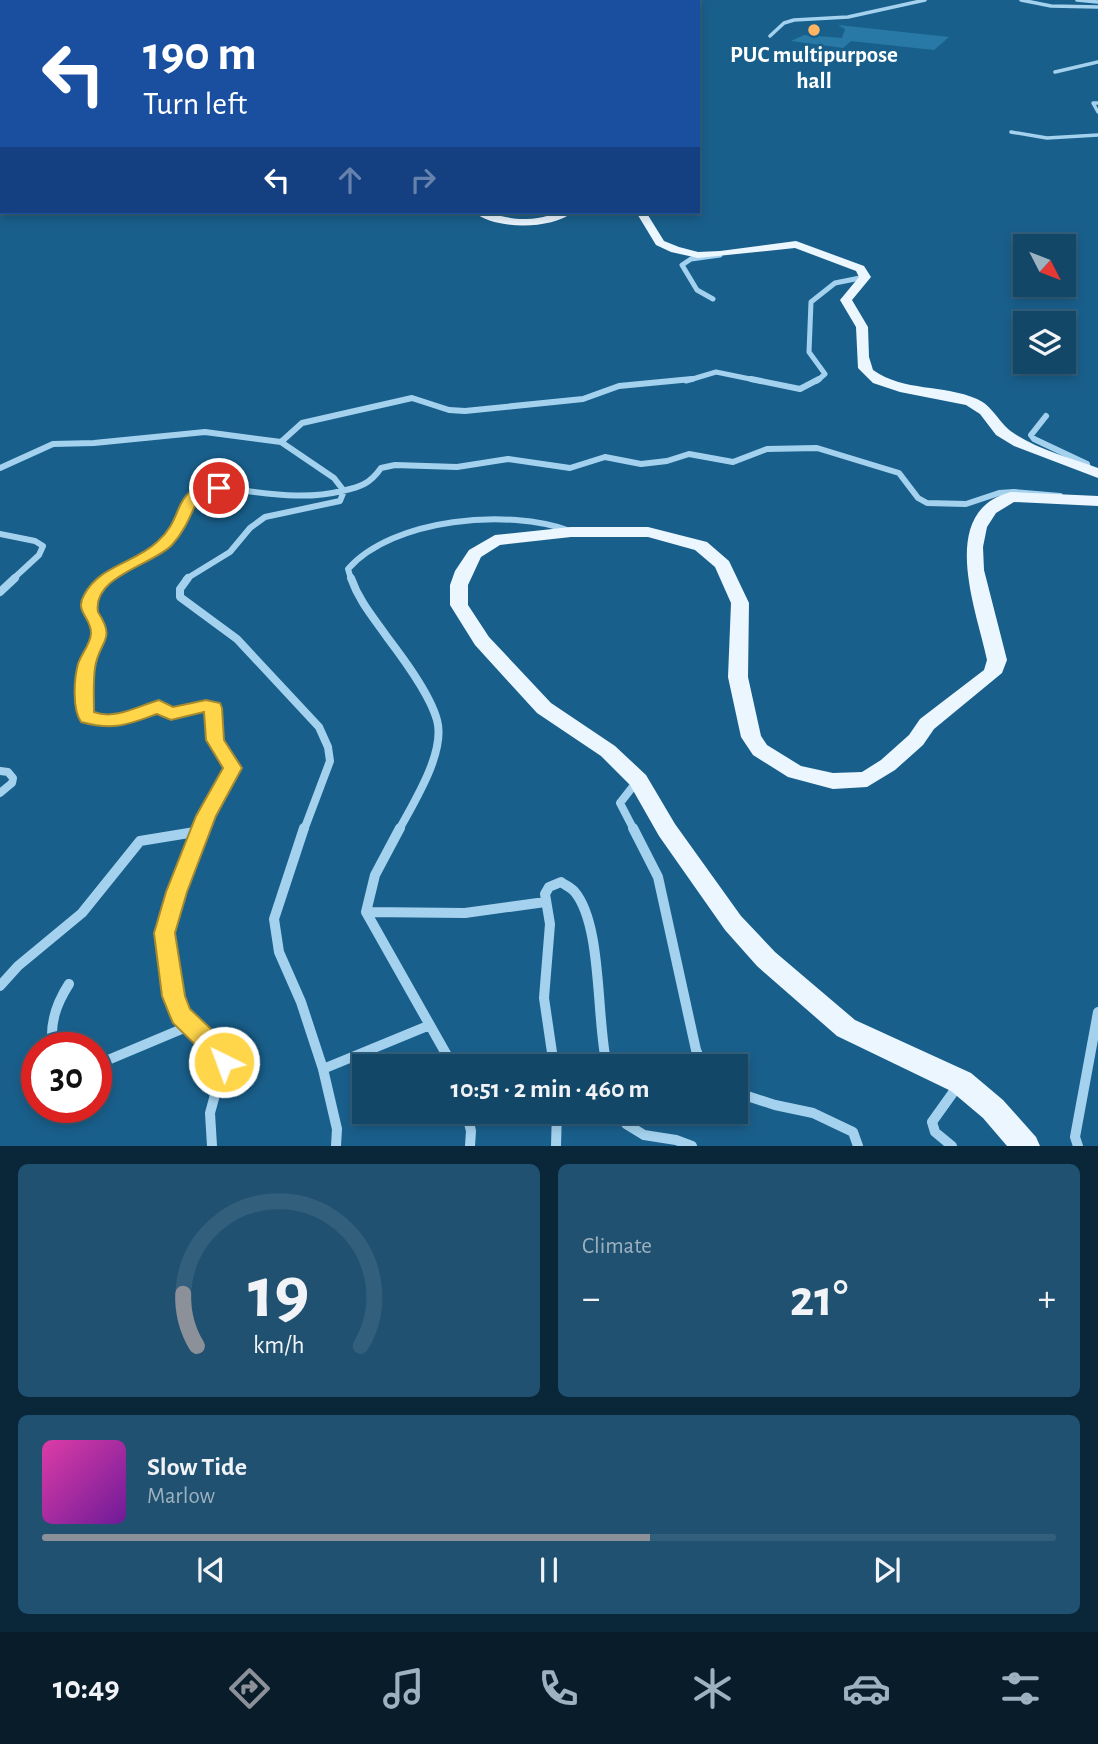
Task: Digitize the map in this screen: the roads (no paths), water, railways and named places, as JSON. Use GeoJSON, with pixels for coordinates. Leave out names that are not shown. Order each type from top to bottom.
{"type":"FeatureCollection","features":[{"type":"Feature","properties":{"kind":"main road"},"geometry":{"type":"LineString","coordinates":[[485,214],[505,221],[527,224],[551,220],[564,214]]}},
{"type":"Feature","properties":{"kind":"main road"},"geometry":{"type":"LineString","coordinates":[[642,214],[666,247],[698,255],[796,244],[862,273],[846,300],[846,305],[862,326],[862,362],[868,372],[897,387],[950,396],[982,406],[1005,435],[1015,441],[1047,456],[1093,471]]}},
{"type":"Feature","properties":{"kind":"main road"},"geometry":{"type":"LineString","coordinates":[[1026,1146],[993,1109],[961,1082],[846,1028],[766,960],[733,923],[667,830],[638,780],[608,751],[544,708],[515,680],[482,641],[459,604],[459,585],[475,554],[495,540],[571,531],[648,532],[701,546],[715,555],[723,565],[740,603],[738,677],[751,737],[760,750],[795,772],[834,781],[867,779],[888,765],[916,740],[927,724],[992,673],[997,660],[975,558],[978,524],[986,512],[998,502],[1011,497],[1088,501]]}},
{"type":"Feature","properties":{"kind":"street"},"geometry":{"type":"LineString","coordinates":[[770,36],[784,23],[794,20],[848,17],[925,0]]}},
{"type":"Feature","properties":{"kind":"street"},"geometry":{"type":"LineString","coordinates":[[1021,0],[1051,6],[1098,7]]}},
{"type":"Feature","properties":{"kind":"street"},"geometry":{"type":"LineString","coordinates":[[1077,0],[1098,2]]}},
{"type":"Feature","properties":{"kind":"street"},"geometry":{"type":"LineString","coordinates":[[1055,72],[1097,62]]}},
{"type":"Feature","properties":{"kind":"street"},"geometry":{"type":"LineString","coordinates":[[1098,103],[1093,103],[1098,112]]}},
{"type":"Feature","properties":{"kind":"street"},"geometry":{"type":"LineString","coordinates":[[1011,132],[1042,137],[1098,135]]}},
{"type":"Feature","properties":{"kind":"street"},"geometry":{"type":"LineString","coordinates":[[713,299],[697,290],[682,265],[691,259],[720,254]]}},
{"type":"Feature","properties":{"kind":"street"},"geometry":{"type":"LineString","coordinates":[[281,442],[302,423],[412,398],[457,411],[508,408],[583,399],[619,386],[682,382],[716,372],[793,389],[806,388],[825,374],[810,352],[811,302],[827,288],[862,273]]}},
{"type":"Feature","properties":{"kind":"street"},"geometry":{"type":"LineString","coordinates":[[1046,416],[1032,432],[1034,439],[1087,464],[1093,471]]}},
{"type":"Feature","properties":{"kind":"street"},"geometry":{"type":"LineString","coordinates":[[0,468],[14,464],[42,447],[64,443],[94,443],[205,432],[281,442],[334,478],[344,491]]}},
{"type":"Feature","properties":{"kind":"street"},"geometry":{"type":"LineString","coordinates":[[212,1146],[208,1135],[209,1106],[224,1062],[219,1052],[189,1026],[173,996],[164,933],[206,816],[232,768],[215,740],[213,708],[206,706],[171,714],[159,706],[124,719],[103,722],[84,713],[87,665],[100,636],[98,626],[89,612],[88,605],[92,594],[117,570],[167,542],[177,528],[190,498],[199,491],[219,488],[300,499],[344,491],[370,482],[382,468],[395,465],[453,467],[508,459],[570,468],[605,457],[641,464],[667,461],[690,454],[729,462],[767,449],[817,448],[899,473],[918,498],[928,503],[957,505],[999,493],[1027,491],[1088,501]]}},
{"type":"Feature","properties":{"kind":"street"},"geometry":{"type":"LineString","coordinates":[[335,1146],[337,1129],[315,1039],[279,952],[274,919],[310,808],[323,785],[330,761],[328,747],[319,727],[237,639],[178,593],[192,574],[230,552],[257,521],[276,513],[331,504],[340,500],[344,491]]}},
{"type":"Feature","properties":{"kind":"street"},"geometry":{"type":"LineString","coordinates":[[446,1054],[366,912],[375,875],[428,775],[436,747],[438,721],[424,693],[362,603],[349,578],[348,569],[381,543],[416,529],[518,520],[560,526],[571,531]]}},
{"type":"Feature","properties":{"kind":"street"},"geometry":{"type":"LineString","coordinates":[[0,534],[35,541],[43,546],[39,555],[0,592]]}},
{"type":"Feature","properties":{"kind":"street"},"geometry":{"type":"LineString","coordinates":[[0,771],[8,772],[13,778],[12,783],[0,793]]}},
{"type":"Feature","properties":{"kind":"street"},"geometry":{"type":"LineString","coordinates":[[638,780],[620,803],[658,877],[696,1054]]}},
{"type":"Feature","properties":{"kind":"street"},"geometry":{"type":"LineString","coordinates":[[0,986],[16,967],[58,935],[93,902],[140,841],[201,831]]}},
{"type":"Feature","properties":{"kind":"street"},"geometry":{"type":"LineString","coordinates":[[552,1054],[544,998],[550,925],[545,902],[549,887],[558,883],[566,883],[573,889],[589,926],[604,1054]]}},
{"type":"Feature","properties":{"kind":"street"},"geometry":{"type":"LineString","coordinates":[[366,912],[466,913],[545,902]]}},
{"type":"Feature","properties":{"kind":"street"},"geometry":{"type":"LineString","coordinates":[[51,1032],[60,996],[69,984]]}},
{"type":"Feature","properties":{"kind":"street"},"geometry":{"type":"LineString","coordinates":[[1077,1146],[1075,1137],[1098,1012]]}},
{"type":"Feature","properties":{"kind":"street"},"geometry":{"type":"LineString","coordinates":[[323,1069],[430,1025]]}},
{"type":"Feature","properties":{"kind":"street"},"geometry":{"type":"LineString","coordinates":[[112,1058],[189,1026]]}},
{"type":"Feature","properties":{"kind":"street"},"geometry":{"type":"LineString","coordinates":[[952,1146],[935,1132],[932,1122],[961,1082]]}},
{"type":"Feature","properties":{"kind":"street"},"geometry":{"type":"LineString","coordinates":[[748,1096],[825,1118],[853,1132],[858,1146]]}},
{"type":"Feature","properties":{"kind":"street"},"geometry":{"type":"LineString","coordinates":[[469,1124],[470,1146]]}},
{"type":"Feature","properties":{"kind":"street"},"geometry":{"type":"LineString","coordinates":[[556,1146],[557,1124]]}},
{"type":"Feature","properties":{"kind":"street"},"geometry":{"type":"LineString","coordinates":[[626,1124],[645,1138],[686,1142],[692,1146]]}},
{"type":"Feature","properties":{"kind":"place","name":"PUC multipurpose hall"},"geometry":{"type":"Point","coordinates":[814,30]}}]}
